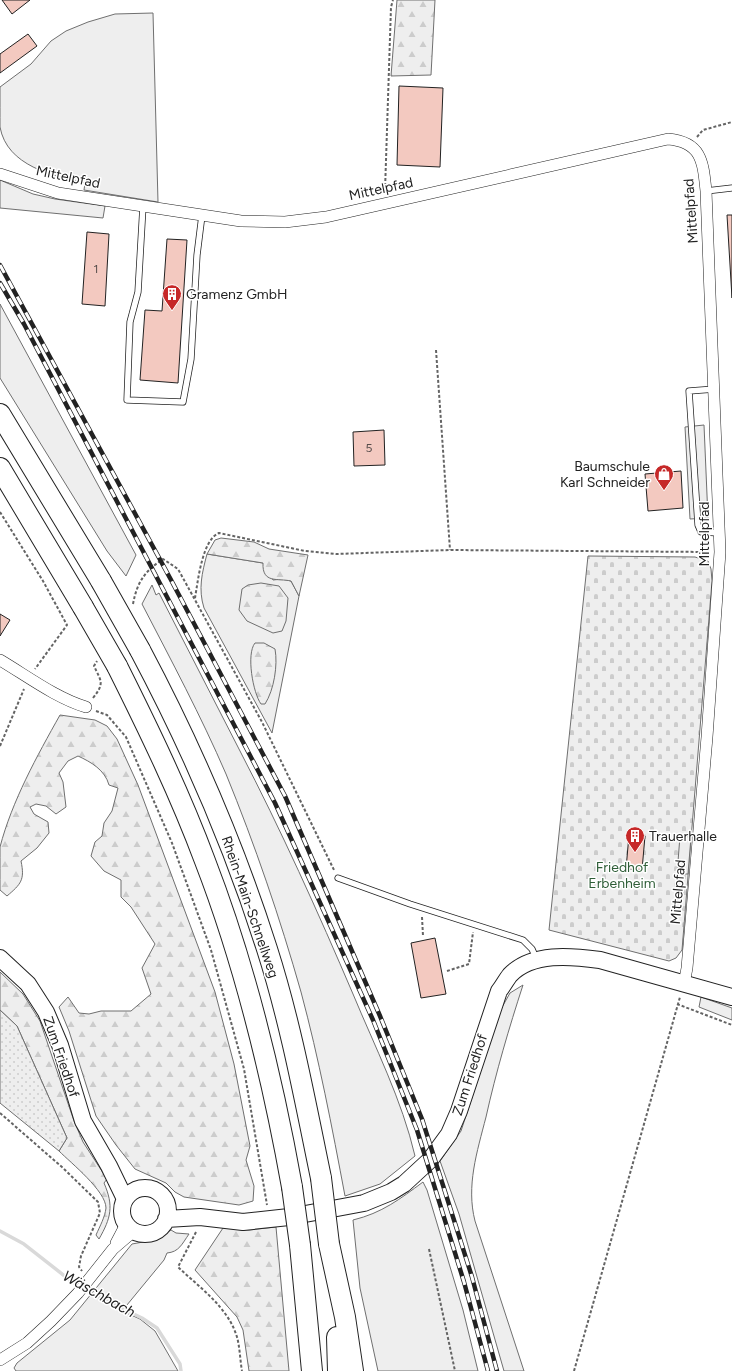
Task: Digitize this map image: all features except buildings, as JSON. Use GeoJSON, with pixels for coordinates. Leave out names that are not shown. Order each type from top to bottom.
{"type":"FeatureCollection","features":[{"type":"Feature","properties":{"kind":"highway","name":"Rhein-Main-Schnellweg"},"geometry":{"type":"LineString","coordinates":[[0,414],[101,581],[140,650],[194,758],[232,849],[267,950],[298,1061],[321,1178],[329,1244]]}},
{"type":"Feature","properties":{"kind":"highway","name":"Rhein-Main-Schnellweg"},"geometry":{"type":"LineString","coordinates":[[0,468],[83,606],[117,666],[168,771],[205,861],[240,963],[270,1072],[292,1187],[300,1245],[312,1371]]}},
{"type":"Feature","properties":{"kind":"highway"},"geometry":{"type":"LineString","coordinates":[[329,1244],[338,1371]]}},
{"type":"Feature","properties":{"kind":"highway"},"geometry":{"type":"LineString","coordinates":[[329,1244],[345,1317],[353,1371]]}},
{"type":"Feature","properties":{"kind":"street","name":"Mittelpfad"},"geometry":{"type":"LineString","coordinates":[[0,174],[58,193],[241,221],[285,222],[326,217],[384,202],[434,193],[668,139],[681,140],[690,146],[700,156],[704,166],[706,191],[715,389],[720,552],[707,737],[684,984]]}},
{"type":"Feature","properties":{"kind":"street"},"geometry":{"type":"LineString","coordinates":[[0,660],[75,704],[86,707]]}},
{"type":"Feature","properties":{"kind":"street","name":"Zum Friedhof"},"geometry":{"type":"LineString","coordinates":[[166,1213],[255,1221],[340,1209],[377,1198],[391,1192],[414,1176],[436,1153],[455,1122],[499,990],[510,975],[521,967],[537,960],[557,957],[586,958],[732,997]]}},
{"type":"Feature","properties":{"kind":"street","name":"Zum Friedhof"},"geometry":{"type":"LineString","coordinates":[[0,958],[28,984],[46,1012],[60,1045],[83,1121],[109,1166],[131,1194]]}},
{"type":"Feature","properties":{"kind":"street"},"geometry":{"type":"LineString","coordinates":[[148,1188],[158,1192],[166,1213],[155,1231],[145,1233],[130,1227],[122,1212],[131,1194],[148,1188]]}},
{"type":"Feature","properties":{"kind":"street"},"geometry":{"type":"LineString","coordinates":[[0,1360],[27,1343],[78,1293],[85,1277],[113,1249],[130,1227]]}},
{"type":"Feature","properties":{"kind":"lane"},"geometry":{"type":"LineString","coordinates":[[706,191],[732,188]]}},
{"type":"Feature","properties":{"kind":"lane"},"geometry":{"type":"LineString","coordinates":[[143,206],[138,292],[130,322],[127,400],[183,402],[191,359],[196,262],[202,215]]}},
{"type":"Feature","properties":{"kind":"lane"},"geometry":{"type":"LineString","coordinates":[[715,389],[689,391],[698,525],[701,532],[720,533]]}},
{"type":"Feature","properties":{"kind":"lane"},"geometry":{"type":"LineString","coordinates":[[338,878],[423,908],[524,940],[532,949],[537,960]]}},
{"type":"Feature","properties":{"kind":"path"},"geometry":{"type":"LineString","coordinates":[[384,202],[391,7],[393,0]]}},
{"type":"Feature","properties":{"kind":"path"},"geometry":{"type":"LineString","coordinates":[[690,146],[703,130],[732,122]]}},
{"type":"Feature","properties":{"kind":"path"},"geometry":{"type":"LineString","coordinates":[[436,350],[450,550]]}},
{"type":"Feature","properties":{"kind":"path"},"geometry":{"type":"LineString","coordinates":[[0,512],[43,581],[67,625],[29,678],[0,746]]}},
{"type":"Feature","properties":{"kind":"path"},"geometry":{"type":"LineString","coordinates":[[195,599],[201,565],[209,542],[213,535],[219,533],[250,538],[268,545],[336,554],[450,550],[720,552]]}},
{"type":"Feature","properties":{"kind":"path"},"geometry":{"type":"LineString","coordinates":[[132,607],[136,590],[149,569],[163,560],[178,569],[262,722],[338,878]]}},
{"type":"Feature","properties":{"kind":"path"},"geometry":{"type":"LineString","coordinates":[[94,666],[101,682],[100,688],[86,707],[107,715],[126,737],[172,843],[211,950],[244,1069],[268,1210]]}},
{"type":"Feature","properties":{"kind":"path"},"geometry":{"type":"LineString","coordinates":[[423,908],[423,936]]}},
{"type":"Feature","properties":{"kind":"path"},"geometry":{"type":"LineString","coordinates":[[447,971],[469,964],[474,923]]}},
{"type":"Feature","properties":{"kind":"path"},"geometry":{"type":"LineString","coordinates":[[574,1371],[677,1004],[732,1025]]}},
{"type":"Feature","properties":{"kind":"path"},"geometry":{"type":"LineString","coordinates":[[0,1113],[63,1168],[98,1202],[100,1213],[99,1219],[79,1263],[85,1277]]}},
{"type":"Feature","properties":{"kind":"path"},"geometry":{"type":"LineString","coordinates":[[200,1217],[196,1230],[178,1267],[221,1308],[230,1321],[237,1338],[242,1371]]}},
{"type":"Feature","properties":{"kind":"path"},"geometry":{"type":"LineString","coordinates":[[429,1249],[455,1371]]}},
{"type":"Feature","properties":{"kind":"green space"},"geometry":{"type":"Polygon","coordinates":[[[397,0],[435,0],[431,75],[391,76],[397,0]]]}},
{"type":"Feature","properties":{"kind":"green space"},"geometry":{"type":"Polygon","coordinates":[[[153,13],[158,202],[84,190],[85,183],[59,177],[33,167],[12,151],[4,140],[0,127],[0,87],[31,64],[51,41],[66,31],[88,22],[115,14],[153,13]]]}},
{"type":"Feature","properties":{"kind":"green space"},"geometry":{"type":"Polygon","coordinates":[[[0,180],[33,194],[55,199],[105,206],[103,218],[0,208],[0,180]]]}},
{"type":"Feature","properties":{"kind":"green space"},"geometry":{"type":"Polygon","coordinates":[[[0,304],[136,555],[126,576],[107,551],[0,378],[0,304]]]}},
{"type":"Feature","properties":{"kind":"green space"},"geometry":{"type":"Polygon","coordinates":[[[221,538],[254,542],[269,549],[308,555],[299,596],[291,581],[276,580],[268,577],[263,570],[263,563],[207,554],[215,540],[221,538]]]}},
{"type":"Feature","properties":{"kind":"green space"},"geometry":{"type":"Polygon","coordinates":[[[207,554],[263,563],[273,580],[282,579],[291,581],[299,596],[272,733],[204,608],[201,588],[202,574],[207,554]]]}},
{"type":"Feature","properties":{"kind":"green space","name":"Friedhof Erbenheim"},"geometry":{"type":"Polygon","coordinates":[[[588,556],[695,557],[708,561],[711,569],[712,581],[682,950],[676,958],[669,961],[549,930],[588,556]]]}},
{"type":"Feature","properties":{"kind":"green space"},"geometry":{"type":"Polygon","coordinates":[[[261,583],[279,586],[288,598],[286,621],[282,631],[273,633],[247,621],[239,610],[242,589],[248,585],[261,583]]]}},
{"type":"Feature","properties":{"kind":"green space"},"geometry":{"type":"Polygon","coordinates":[[[152,585],[156,595],[159,593],[285,841],[379,1054],[403,1115],[415,1156],[380,1184],[345,1196],[314,1042],[301,992],[284,937],[257,855],[226,774],[196,709],[142,604],[152,585]]]}},
{"type":"Feature","properties":{"kind":"green space"},"geometry":{"type":"Polygon","coordinates":[[[255,643],[264,643],[275,649],[276,655],[273,685],[265,704],[261,704],[258,699],[253,683],[251,656],[252,648],[255,643]]]}},
{"type":"Feature","properties":{"kind":"green space"},"geometry":{"type":"Polygon","coordinates":[[[60,715],[95,720],[107,726],[117,739],[138,785],[215,992],[234,1064],[250,1146],[246,1160],[254,1186],[253,1201],[239,1205],[184,1197],[175,1192],[166,1183],[135,1169],[96,1116],[69,1031],[59,1007],[68,997],[79,1013],[89,1014],[101,1011],[131,1011],[151,994],[142,968],[155,944],[131,907],[121,897],[121,880],[104,871],[91,856],[95,842],[102,836],[104,823],[112,811],[118,788],[109,785],[104,775],[97,767],[78,756],[68,761],[59,773],[63,782],[66,807],[56,814],[46,806],[36,804],[30,807],[34,814],[48,822],[49,833],[37,848],[21,861],[22,877],[19,885],[7,896],[0,890],[0,847],[5,830],[26,779],[60,715]]]}},
{"type":"Feature","properties":{"kind":"green space"},"geometry":{"type":"Polygon","coordinates":[[[0,972],[23,994],[40,1021],[74,1121],[83,1142],[107,1179],[104,1183],[109,1198],[110,1212],[106,1225],[99,1239],[96,1235],[106,1208],[104,1201],[94,1186],[59,1151],[67,1138],[17,1026],[0,1010],[0,972]]]}},
{"type":"Feature","properties":{"kind":"green space"},"geometry":{"type":"Polygon","coordinates":[[[523,985],[494,1083],[476,1156],[472,1182],[475,1221],[524,1371],[504,1371],[459,1214],[440,1161],[461,1131],[501,1009],[510,993],[523,985]]]}},
{"type":"Feature","properties":{"kind":"green space"},"geometry":{"type":"Polygon","coordinates":[[[701,997],[732,1008],[732,1020],[699,1007],[701,997]]]}},
{"type":"Feature","properties":{"kind":"green space"},"geometry":{"type":"Polygon","coordinates":[[[0,1010],[17,1026],[67,1138],[59,1151],[0,1103],[0,1010]]]}},
{"type":"Feature","properties":{"kind":"green space"},"geometry":{"type":"Polygon","coordinates":[[[423,1182],[427,1190],[463,1310],[478,1371],[378,1371],[360,1288],[353,1220],[373,1214],[398,1200],[423,1182]]]}},
{"type":"Feature","properties":{"kind":"green space"},"geometry":{"type":"Polygon","coordinates":[[[276,1227],[289,1371],[249,1371],[243,1330],[237,1317],[195,1270],[223,1228],[249,1230],[276,1227]]]}},
{"type":"Feature","properties":{"kind":"green space"},"geometry":{"type":"Polygon","coordinates":[[[171,1230],[176,1233],[189,1234],[175,1251],[167,1253],[164,1260],[122,1311],[140,1319],[155,1331],[178,1371],[16,1371],[14,1368],[17,1363],[70,1320],[132,1244],[154,1240],[171,1230]]]}},
{"type":"Feature","properties":{"kind":"shaded area"},"geometry":{"type":"Polygon","coordinates":[[[704,425],[708,518],[690,519],[685,427],[704,425]]]}},
{"type":"Feature","properties":{"kind":"shaded area"},"geometry":{"type":"Polygon","coordinates":[[[680,836],[691,837],[688,874],[677,874],[680,836]]]}},
{"type":"Feature","properties":{"kind":"waterway","name":"Wäschbach"},"geometry":{"type":"LineString","coordinates":[[0,1231],[24,1244],[71,1281],[92,1294],[142,1318],[157,1328],[180,1364],[181,1371]]}},
{"type":"Feature","properties":{"kind":"railway"},"geometry":{"type":"LineString","coordinates":[[0,265],[170,578],[285,796],[380,1016],[422,1119],[472,1277],[497,1371]]}},
{"type":"Feature","properties":{"kind":"railway"},"geometry":{"type":"LineString","coordinates":[[0,283],[24,324],[275,803],[373,1020],[417,1130],[464,1282],[488,1371]]}},
{"type":"Feature","properties":{"kind":"place","name":"Gramenz GmbH"},"geometry":{"type":"Point","coordinates":[172,311]}},
{"type":"Feature","properties":{"kind":"place","name":"Baumschule Karl Schneider"},"geometry":{"type":"Point","coordinates":[664,491]}},
{"type":"Feature","properties":{"kind":"place","name":"Trauerhalle"},"geometry":{"type":"Point","coordinates":[635,853]}}]}
